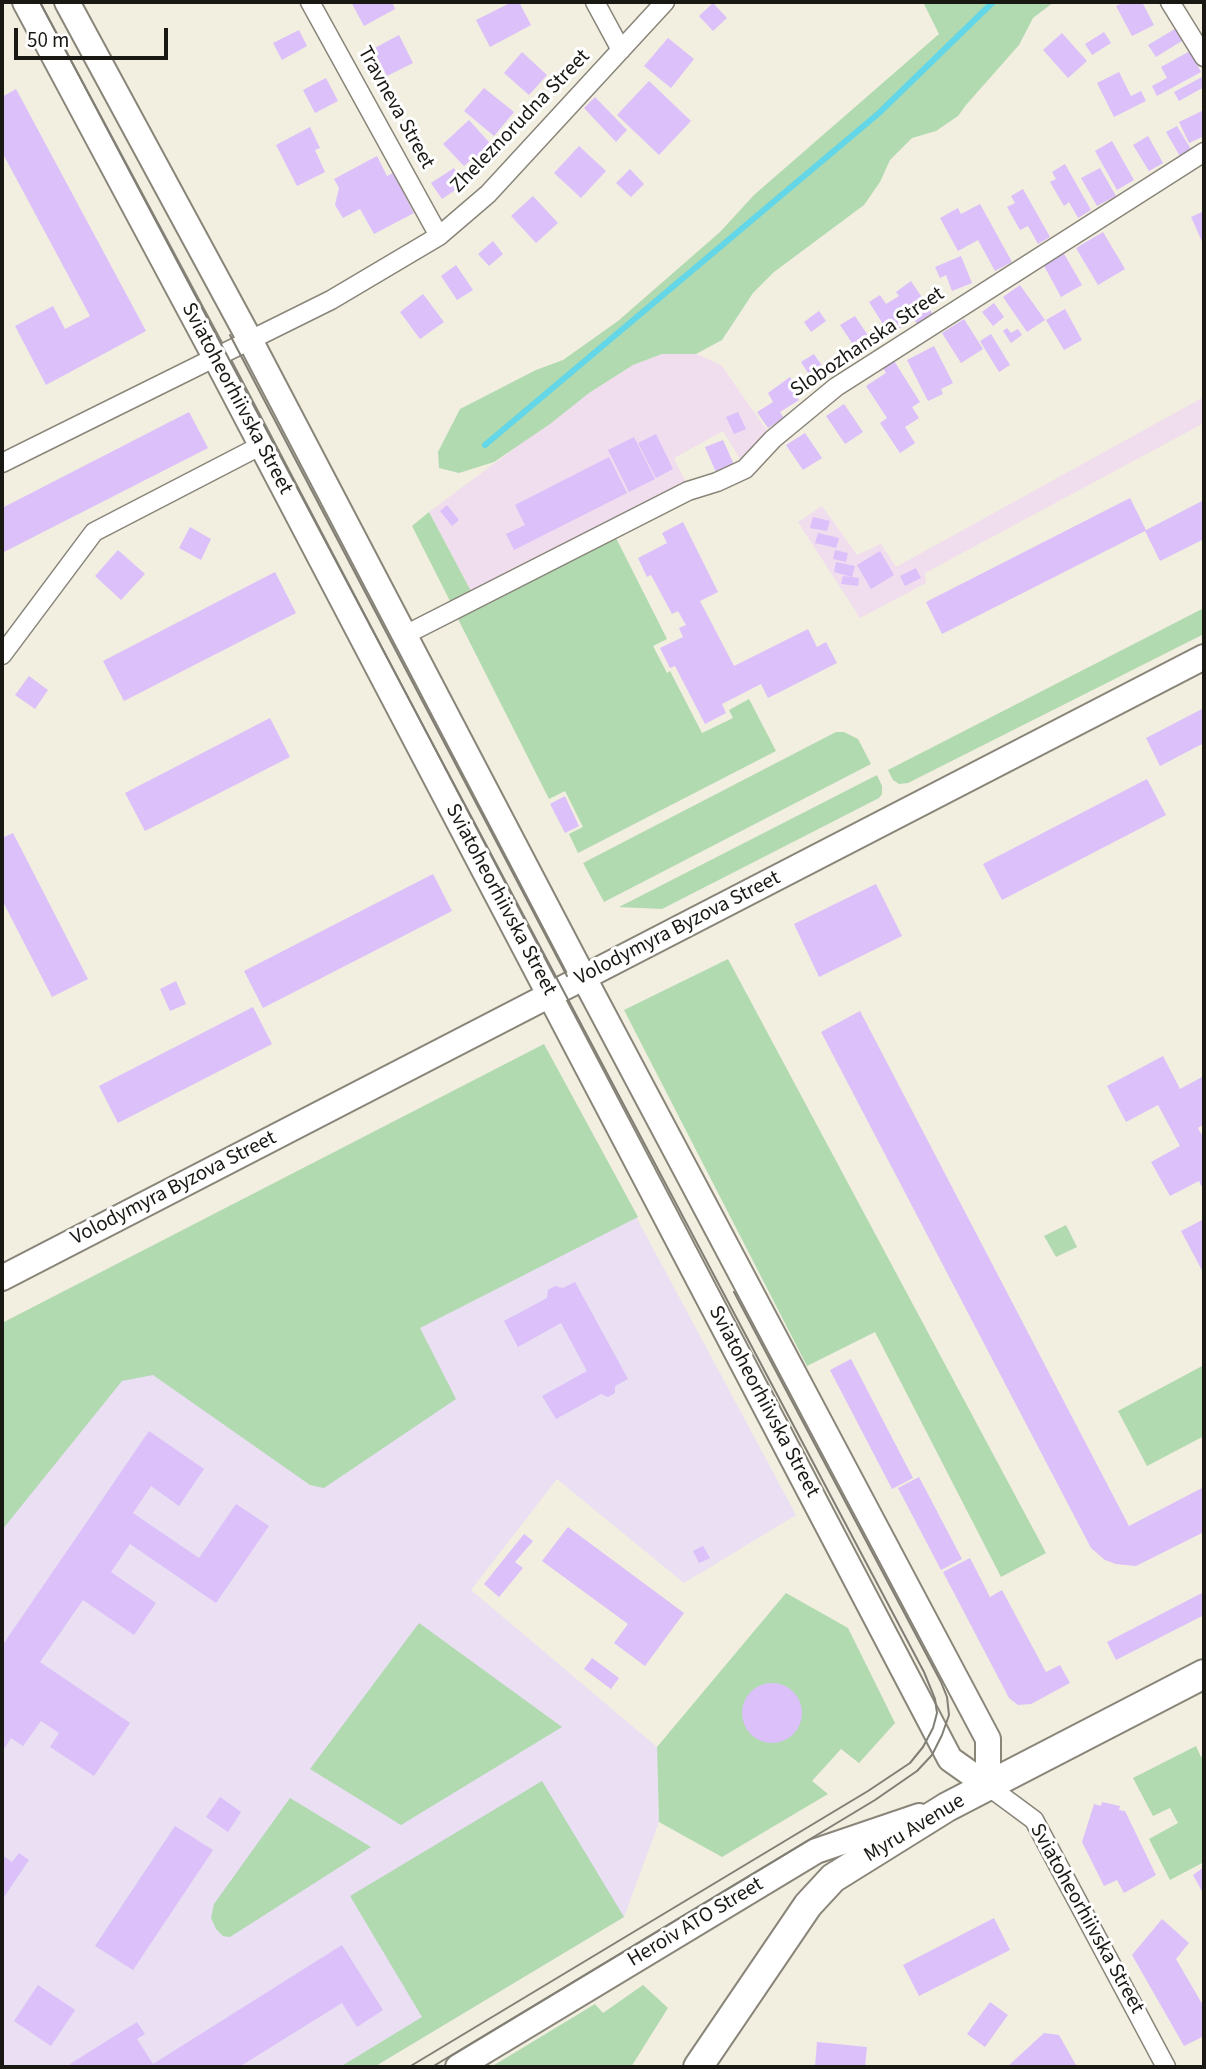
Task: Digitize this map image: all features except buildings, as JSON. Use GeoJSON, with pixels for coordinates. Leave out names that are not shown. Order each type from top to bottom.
{"type":"FeatureCollection","features":[{"type":"Feature","properties":{"kind":"main road","name":"Sviatoheorhiivska Street"},"geometry":{"type":"LineString","coordinates":[[25,2],[215,357],[950,1759],[988,1786]]}},
{"type":"Feature","properties":{"kind":"main road","name":"Sviatoheorhiivska Street"},"geometry":{"type":"LineString","coordinates":[[67,2],[250,340],[403,636],[988,1739],[988,1786]]}},
{"type":"Feature","properties":{"kind":"main road","name":"Volodymyra Byzova Street"},"geometry":{"type":"LineString","coordinates":[[2,1278],[1204,657]]}},
{"type":"Feature","properties":{"kind":"main road","name":"Myru Avenue"},"geometry":{"type":"LineString","coordinates":[[698,2067],[808,1905],[833,1878],[947,1807],[1204,1674]]}},
{"type":"Feature","properties":{"kind":"main road","name":"Heroiv ATO Street"},"geometry":{"type":"LineString","coordinates":[[458,2067],[816,1851],[947,1807]]}},
{"type":"Feature","properties":{"kind":"street","name":"Travneva Street"},"geometry":{"type":"LineString","coordinates":[[310,2],[439,236]]}},
{"type":"Feature","properties":{"kind":"street"},"geometry":{"type":"LineString","coordinates":[[595,2],[621,50]]}},
{"type":"Feature","properties":{"kind":"street","name":"Zheleznorudna Street"},"geometry":{"type":"LineString","coordinates":[[2,463],[331,300],[439,236],[488,194],[665,2]]}},
{"type":"Feature","properties":{"kind":"street"},"geometry":{"type":"LineString","coordinates":[[1170,2],[1204,57]]}},
{"type":"Feature","properties":{"kind":"street","name":"Slobozhanska Street"},"geometry":{"type":"LineString","coordinates":[[403,636],[688,491],[745,469],[773,439],[836,387],[1204,152]]}},
{"type":"Feature","properties":{"kind":"street"},"geometry":{"type":"LineString","coordinates":[[2,655],[94,532],[260,446]]}},
{"type":"Feature","properties":{"kind":"street","name":"Sviatoheorhiivska Street"},"geometry":{"type":"LineString","coordinates":[[988,1786],[1034,1820],[1167,2067]]}},
{"type":"Feature","properties":{"kind":"shaded area"},"geometry":{"type":"Polygon","coordinates":[[[662,354],[696,354],[721,365],[770,435],[740,459],[723,431],[674,458],[687,485],[473,595],[429,512],[589,393],[633,365],[662,354]]]}},
{"type":"Feature","properties":{"kind":"shaded area"},"geometry":{"type":"Polygon","coordinates":[[[1204,397],[1204,423],[925,573],[926,583],[860,618],[798,522],[822,506],[857,555],[881,544],[896,567],[1204,397]]]}},
{"type":"Feature","properties":{"kind":"shaded area"},"geometry":{"type":"Polygon","coordinates":[[[544,1045],[796,1515],[684,1583],[557,1479],[471,1590],[657,1747],[659,1822],[624,1917],[374,2067],[2,2067],[2,1324],[544,1045]]]}},
{"type":"Feature","properties":{"kind":"green space"},"geometry":{"type":"Polygon","coordinates":[[[923,2],[1054,2],[1033,18],[1019,45],[958,116],[936,131],[912,138],[890,160],[880,182],[864,205],[774,272],[753,293],[722,340],[696,354],[662,354],[633,365],[589,393],[550,424],[494,462],[459,473],[439,468],[438,452],[460,409],[536,370],[563,360],[618,321],[720,232],[754,195],[939,34],[923,2]]]}},
{"type":"Feature","properties":{"kind":"green space"},"geometry":{"type":"Polygon","coordinates":[[[429,512],[473,595],[452,605],[412,526],[429,512]]]}},
{"type":"Feature","properties":{"kind":"green space"},"geometry":{"type":"Polygon","coordinates":[[[614,534],[667,639],[653,646],[667,673],[670,671],[702,733],[733,718],[729,710],[749,699],[776,751],[578,853],[569,834],[583,827],[565,791],[549,799],[456,615],[614,534]]]}},
{"type":"Feature","properties":{"kind":"green space"},"geometry":{"type":"Polygon","coordinates":[[[1204,608],[1204,634],[908,783],[899,784],[893,780],[888,770],[1204,608]]]}},
{"type":"Feature","properties":{"kind":"green space"},"geometry":{"type":"Polygon","coordinates":[[[836,732],[844,732],[858,739],[871,764],[604,902],[583,863],[836,732]]]}},
{"type":"Feature","properties":{"kind":"green space"},"geometry":{"type":"Polygon","coordinates":[[[877,775],[882,786],[879,798],[662,909],[619,907],[877,775]]]}},
{"type":"Feature","properties":{"kind":"green space"},"geometry":{"type":"Polygon","coordinates":[[[728,959],[1046,1553],[1001,1577],[875,1332],[807,1366],[624,1010],[728,959]]]}},
{"type":"Feature","properties":{"kind":"green space"},"geometry":{"type":"Polygon","coordinates":[[[544,1044],[638,1217],[420,1328],[456,1399],[324,1488],[310,1485],[153,1375],[122,1381],[2,1530],[2,1323],[544,1044]]]}},
{"type":"Feature","properties":{"kind":"green space"},"geometry":{"type":"Polygon","coordinates":[[[1066,1225],[1077,1247],[1056,1257],[1044,1236],[1066,1225]]]}},
{"type":"Feature","properties":{"kind":"green space"},"geometry":{"type":"Polygon","coordinates":[[[1204,1365],[1204,1436],[1147,1466],[1118,1411],[1204,1365]]]}},
{"type":"Feature","properties":{"kind":"green space"},"geometry":{"type":"Polygon","coordinates":[[[786,1593],[848,1628],[895,1723],[859,1763],[841,1749],[812,1781],[828,1794],[722,1857],[659,1822],[657,1747],[786,1593]]]}},
{"type":"Feature","properties":{"kind":"green space"},"geometry":{"type":"Polygon","coordinates":[[[419,1623],[562,1727],[401,1825],[310,1769],[419,1623]]]}},
{"type":"Feature","properties":{"kind":"green space"},"geometry":{"type":"Polygon","coordinates":[[[1196,1746],[1201,1757],[1204,1756],[1204,1862],[1170,1880],[1149,1839],[1178,1823],[1170,1808],[1153,1816],[1133,1778],[1196,1746]]]}},
{"type":"Feature","properties":{"kind":"green space"},"geometry":{"type":"Polygon","coordinates":[[[542,1781],[624,1917],[374,2067],[340,2067],[422,2017],[350,1896],[542,1781]]]}},
{"type":"Feature","properties":{"kind":"green space"},"geometry":{"type":"Polygon","coordinates":[[[290,1798],[371,1847],[230,1937],[223,1936],[211,1918],[214,1904],[290,1798]]]}},
{"type":"Feature","properties":{"kind":"green space"},"geometry":{"type":"Polygon","coordinates":[[[643,1985],[668,2008],[631,2067],[491,2067],[595,2004],[603,2013],[643,1985]]]}},
{"type":"Feature","properties":{"kind":"waterway"},"geometry":{"type":"LineString","coordinates":[[485,445],[879,113],[993,2]]}},
{"type":"Feature","properties":{"kind":"tram line"},"geometry":{"type":"LineString","coordinates":[[40,2],[924,1672],[935,1699],[937,1713],[933,1728],[910,1763],[868,1791],[409,2067]]}},
{"type":"Feature","properties":{"kind":"tram line"},"geometry":{"type":"LineString","coordinates":[[230,335],[567,976]]}},
{"type":"Feature","properties":{"kind":"tram line"},"geometry":{"type":"LineString","coordinates":[[432,2067],[875,1800],[917,1771],[932,1755],[942,1735],[949,1715],[947,1697],[941,1682],[734,1292]]}}]}
